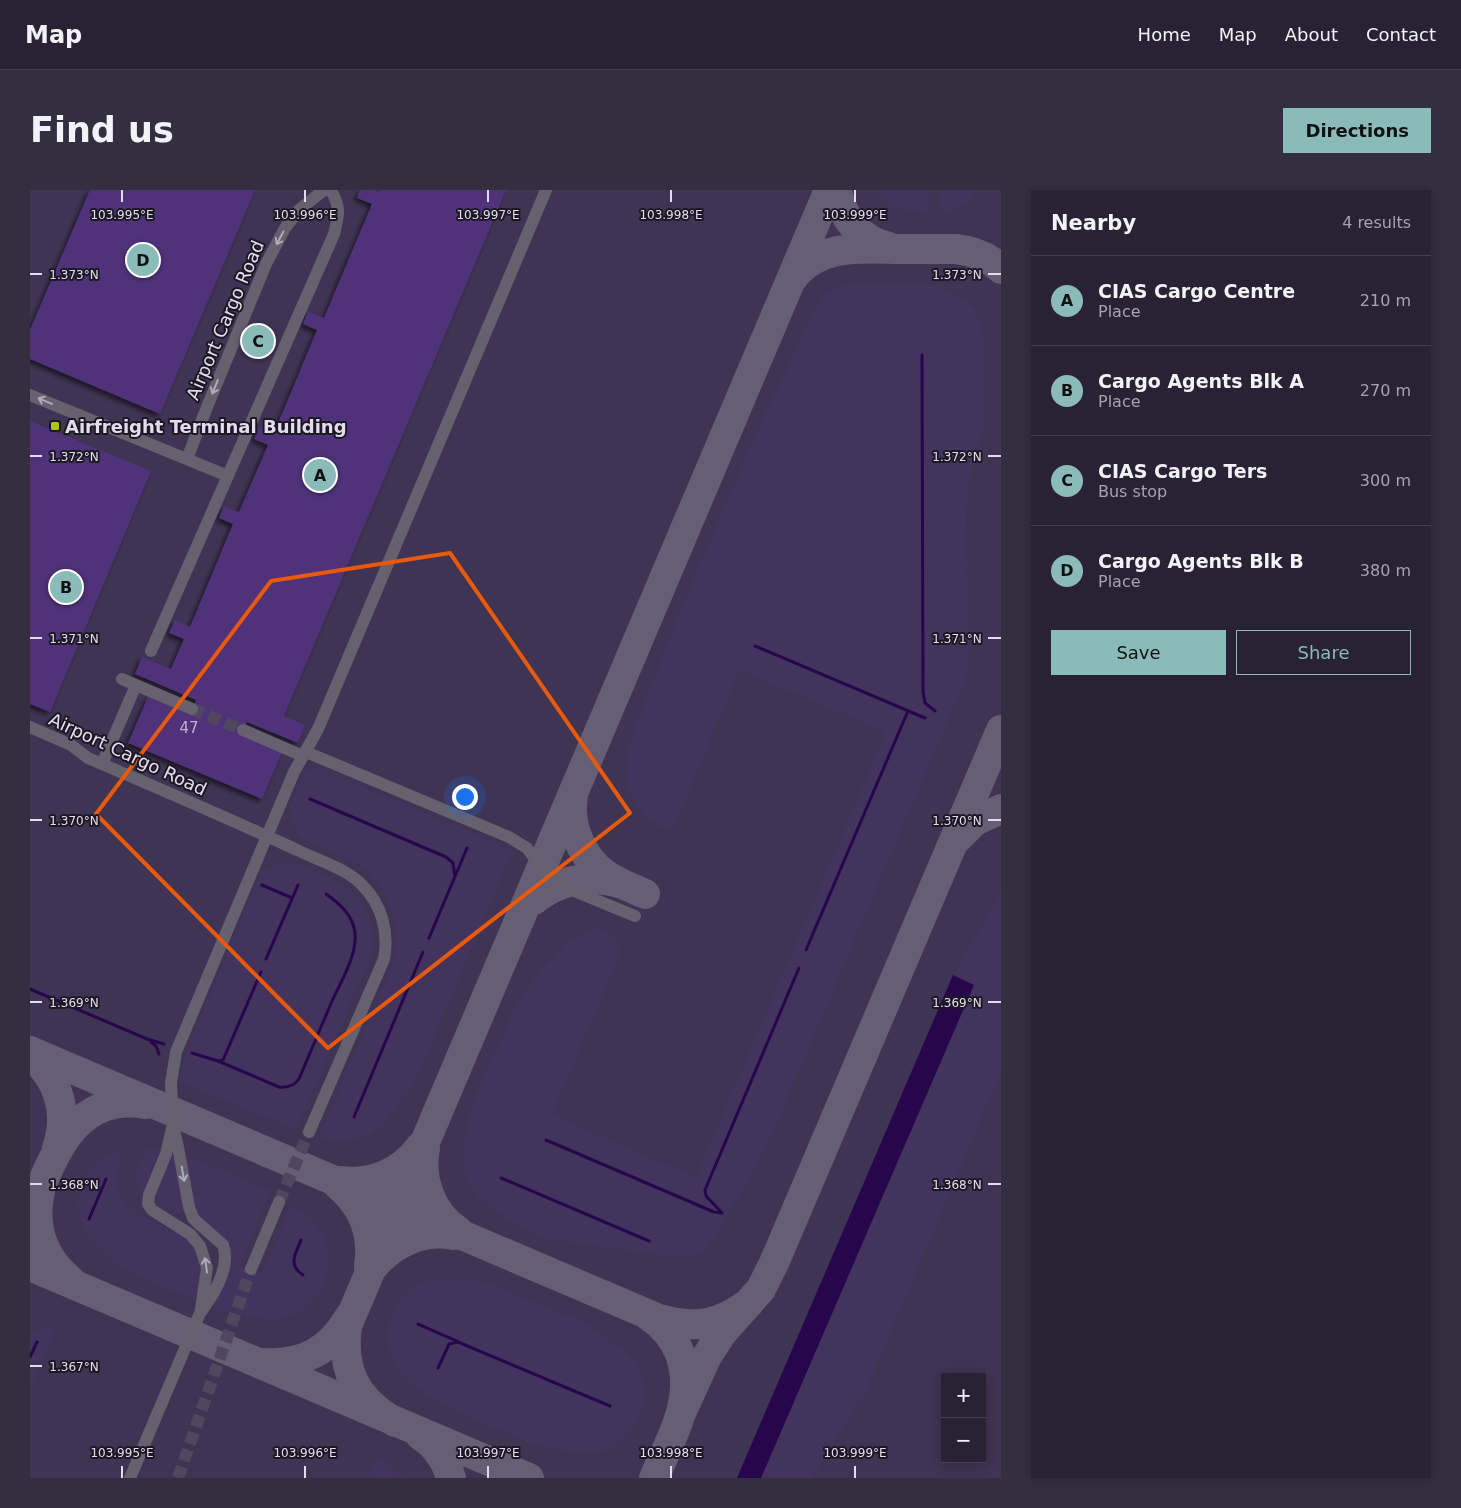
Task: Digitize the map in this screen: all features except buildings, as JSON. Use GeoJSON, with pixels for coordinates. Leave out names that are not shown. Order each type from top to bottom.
{"type":"FeatureCollection","features":[{"type":"Feature","properties":{"kind":"lane","name":"Airport Cargo Road"},"geometry":{"type":"LineString","coordinates":[[187,459],[204,412],[266,264],[285,228],[299,210],[324,190]]}},
{"type":"Feature","properties":{"kind":"lane"},"geometry":{"type":"LineString","coordinates":[[151,651],[334,234],[338,216],[338,204],[331,190]]}},
{"type":"Feature","properties":{"kind":"lane"},"geometry":{"type":"LineString","coordinates":[[200,1313],[212,1296],[221,1274],[225,1260],[225,1250],[223,1245],[197,1222],[190,1213],[173,1126],[171,1083],[176,1052],[294,772],[318,729],[546,190]]}},
{"type":"Feature","properties":{"kind":"lane"},"geometry":{"type":"LineString","coordinates":[[30,395],[228,476]]}},
{"type":"Feature","properties":{"kind":"lane"},"geometry":{"type":"LineString","coordinates":[[122,679],[192,709]]}},
{"type":"Feature","properties":{"kind":"lane"},"geometry":{"type":"LineString","coordinates":[[102,764],[136,685]]}},
{"type":"Feature","properties":{"kind":"lane","name":"Airport Cargo Road"},"geometry":{"type":"LineString","coordinates":[[30,727],[71,744],[88,758],[267,836],[350,875],[363,885],[378,906],[385,928],[386,949],[381,967],[309,1132]]}},
{"type":"Feature","properties":{"kind":"lane"},"geometry":{"type":"LineString","coordinates":[[243,730],[509,837],[526,848],[544,871],[553,879],[635,916]]}},
{"type":"Feature","properties":{"kind":"lane"},"geometry":{"type":"LineString","coordinates":[[130,1478],[200,1313],[207,1277],[205,1260],[200,1246],[190,1234],[152,1210],[148,1204],[149,1195],[166,1154],[173,1126]]}},
{"type":"Feature","properties":{"kind":"lane"},"geometry":{"type":"LineString","coordinates":[[251,1269],[279,1202]]}},
{"type":"Feature","properties":{"kind":"highlighted area"},"geometry":{"type":"Polygon","coordinates":[[[450,553],[630,813],[328,1048],[96,814],[271,581],[450,553]]]}},
{"type":"Feature","properties":{"kind":"shaded area"},"geometry":{"type":"Polygon","coordinates":[[[30,190],[1001,190],[1001,1478],[30,1478],[30,190]]]}},
{"type":"Feature","properties":{"kind":"shaded area"},"geometry":{"type":"Polygon","coordinates":[[[876,190],[926,190],[929,195],[929,211],[898,209],[885,203],[876,190]]]}},
{"type":"Feature","properties":{"kind":"shaded area"},"geometry":{"type":"Polygon","coordinates":[[[945,190],[977,190],[958,209],[941,212],[941,192],[945,190]]]}},
{"type":"Feature","properties":{"kind":"shaded area"},"geometry":{"type":"Polygon","coordinates":[[[852,283],[929,284],[947,290],[964,298],[976,311],[982,328],[984,347],[984,426],[969,481],[966,519],[969,658],[967,676],[773,1132],[713,1240],[703,1252],[693,1257],[682,1258],[544,1239],[514,1224],[477,1196],[465,1178],[463,1167],[462,1156],[471,1106],[516,1005],[539,972],[570,939],[590,929],[597,928],[607,931],[616,941],[619,948],[619,956],[552,1115],[696,1177],[886,732],[740,670],[674,827],[657,825],[642,813],[631,795],[626,778],[625,766],[628,746],[672,631],[760,424],[817,306],[832,290],[852,283]]]}},
{"type":"Feature","properties":{"kind":"shaded area"},"geometry":{"type":"Polygon","coordinates":[[[314,767],[321,767],[345,776],[344,779],[513,850],[414,1085],[384,1123],[368,1136],[347,1140],[323,1139],[319,1137],[393,962],[395,934],[390,906],[376,882],[367,872],[350,860],[309,843],[301,837],[293,826],[290,812],[288,811],[302,775],[314,767]]]}},
{"type":"Feature","properties":{"kind":"shaded area"},"geometry":{"type":"Polygon","coordinates":[[[292,862],[328,876],[356,896],[366,910],[371,925],[372,943],[368,964],[296,1130],[181,1083],[183,1060],[261,871],[263,869],[266,871],[280,863],[292,862]]]}},
{"type":"Feature","properties":{"kind":"shaded area"},"geometry":{"type":"Polygon","coordinates":[[[1001,893],[1001,1072],[866,1391],[812,1478],[761,1478],[974,985],[953,975],[1001,893]]]}},
{"type":"Feature","properties":{"kind":"shaded area"},"geometry":{"type":"Polygon","coordinates":[[[953,975],[974,985],[761,1478],[737,1478],[953,975]]]}},
{"type":"Feature","properties":{"kind":"shaded area"},"geometry":{"type":"Polygon","coordinates":[[[125,1147],[118,1177],[121,1197],[133,1211],[184,1237],[197,1250],[201,1270],[196,1300],[155,1285],[132,1274],[100,1250],[84,1229],[78,1204],[80,1190],[86,1175],[96,1163],[125,1147]]]}},
{"type":"Feature","properties":{"kind":"shaded area"},"geometry":{"type":"Polygon","coordinates":[[[147,1148],[162,1151],[142,1197],[136,1178],[147,1148]]]}},
{"type":"Feature","properties":{"kind":"shaded area"},"geometry":{"type":"Polygon","coordinates":[[[171,1153],[175,1154],[185,1212],[183,1215],[157,1204],[154,1199],[171,1153]]]}},
{"type":"Feature","properties":{"kind":"shaded area"},"geometry":{"type":"Polygon","coordinates":[[[183,1154],[271,1190],[240,1266],[261,1275],[292,1205],[317,1226],[326,1243],[329,1256],[328,1270],[317,1296],[307,1306],[296,1314],[275,1319],[247,1317],[212,1308],[228,1270],[230,1262],[229,1247],[199,1219],[191,1197],[183,1154]]]}},
{"type":"Feature","properties":{"kind":"shaded area"},"geometry":{"type":"Polygon","coordinates":[[[456,1278],[484,1282],[583,1322],[626,1354],[639,1371],[643,1383],[644,1403],[633,1428],[625,1437],[617,1445],[596,1452],[572,1452],[542,1447],[453,1410],[428,1396],[408,1379],[393,1360],[388,1337],[394,1311],[405,1294],[419,1284],[427,1281],[456,1278]]]}},
{"type":"Feature","properties":{"kind":"shaded area"},"geometry":{"type":"Polygon","coordinates":[[[46,1328],[56,1328],[30,1390],[30,1335],[46,1328]]]}},
{"type":"Feature","properties":{"kind":"shaded area"},"geometry":{"type":"Polygon","coordinates":[[[377,1457],[396,1469],[404,1478],[368,1478],[377,1457]]]}},
{"type":"Feature","properties":{"kind":"waterway"},"geometry":{"type":"LineString","coordinates":[[922,355],[923,692],[925,703],[935,711]]}},
{"type":"Feature","properties":{"kind":"waterway"},"geometry":{"type":"LineString","coordinates":[[755,646],[925,718]]}},
{"type":"Feature","properties":{"kind":"waterway"},"geometry":{"type":"LineString","coordinates":[[806,950],[908,711]]}},
{"type":"Feature","properties":{"kind":"waterway"},"geometry":{"type":"LineString","coordinates":[[310,799],[446,857],[453,863],[455,876]]}},
{"type":"Feature","properties":{"kind":"waterway"},"geometry":{"type":"LineString","coordinates":[[429,938],[467,848]]}},
{"type":"Feature","properties":{"kind":"waterway"},"geometry":{"type":"LineString","coordinates":[[262,885],[292,898]]}},
{"type":"Feature","properties":{"kind":"waterway"},"geometry":{"type":"LineString","coordinates":[[266,959],[298,885]]}},
{"type":"Feature","properties":{"kind":"waterway"},"geometry":{"type":"LineString","coordinates":[[218,1061],[279,1087],[290,1086],[299,1079],[354,951],[355,933],[352,921],[341,906],[326,894]]}},
{"type":"Feature","properties":{"kind":"waterway"},"geometry":{"type":"LineString","coordinates":[[354,1117],[423,952]]}},
{"type":"Feature","properties":{"kind":"waterway"},"geometry":{"type":"LineString","coordinates":[[722,1213],[706,1196],[705,1190],[799,968]]}},
{"type":"Feature","properties":{"kind":"waterway"},"geometry":{"type":"LineString","coordinates":[[192,1053],[218,1061],[223,1060],[261,972]]}},
{"type":"Feature","properties":{"kind":"waterway"},"geometry":{"type":"LineString","coordinates":[[30,989],[147,1039],[164,1044]]}},
{"type":"Feature","properties":{"kind":"waterway"},"geometry":{"type":"LineString","coordinates":[[151,1042],[156,1046],[159,1054]]}},
{"type":"Feature","properties":{"kind":"waterway"},"geometry":{"type":"LineString","coordinates":[[546,1140],[714,1212],[721,1213]]}},
{"type":"Feature","properties":{"kind":"waterway"},"geometry":{"type":"LineString","coordinates":[[501,1178],[649,1241]]}},
{"type":"Feature","properties":{"kind":"waterway"},"geometry":{"type":"LineString","coordinates":[[89,1219],[106,1179]]}},
{"type":"Feature","properties":{"kind":"waterway"},"geometry":{"type":"LineString","coordinates":[[301,1240],[294,1263],[298,1271],[303,1275]]}},
{"type":"Feature","properties":{"kind":"waterway"},"geometry":{"type":"LineString","coordinates":[[418,1324],[457,1341]]}},
{"type":"Feature","properties":{"kind":"waterway"},"geometry":{"type":"LineString","coordinates":[[30,1357],[37,1342]]}},
{"type":"Feature","properties":{"kind":"waterway"},"geometry":{"type":"LineString","coordinates":[[438,1368],[449,1344],[458,1342],[610,1406]]}},
{"type":"Feature","properties":{"kind":"taxiway"},"geometry":{"type":"LineString","coordinates":[[395,1422],[370,1404],[354,1382],[346,1356],[347,1326],[829,190]]}},
{"type":"Feature","properties":{"kind":"taxiway"},"geometry":{"type":"LineString","coordinates":[[837,190],[843,210],[854,227],[870,239],[889,247]]}},
{"type":"Feature","properties":{"kind":"taxiway"},"geometry":{"type":"LineString","coordinates":[[792,279],[802,268],[826,254],[866,248],[956,249],[980,255],[1001,269]]}},
{"type":"Feature","properties":{"kind":"taxiway"},"geometry":{"type":"LineString","coordinates":[[681,1413],[707,1356],[722,1333],[761,1289],[774,1263],[1001,730]]}},
{"type":"Feature","properties":{"kind":"taxiway"},"geometry":{"type":"LineString","coordinates":[[573,796],[572,807],[575,830],[590,860],[606,875],[645,894]]}},
{"type":"Feature","properties":{"kind":"taxiway"},"geometry":{"type":"LineString","coordinates":[[957,839],[975,821],[1001,809]]}},
{"type":"Feature","properties":{"kind":"taxiway"},"geometry":{"type":"LineString","coordinates":[[534,900],[563,883],[585,879],[607,880],[619,883]]}},
{"type":"Feature","properties":{"kind":"taxiway"},"geometry":{"type":"LineString","coordinates":[[30,1051],[659,1319],[685,1324],[706,1323],[727,1317],[749,1303]]}},
{"type":"Feature","properties":{"kind":"taxiway"},"geometry":{"type":"LineString","coordinates":[[30,1055],[48,1074],[59,1097],[62,1122],[57,1148]]}},
{"type":"Feature","properties":{"kind":"taxiway"},"geometry":{"type":"LineString","coordinates":[[30,1212],[57,1151],[83,1119],[100,1108],[121,1103],[146,1104]]}},
{"type":"Feature","properties":{"kind":"taxiway"},"geometry":{"type":"LineString","coordinates":[[340,1181],[363,1181],[384,1175],[404,1164],[420,1147]]}},
{"type":"Feature","properties":{"kind":"taxiway"},"geometry":{"type":"LineString","coordinates":[[425,1148],[424,1171],[429,1194],[441,1215],[458,1231]]}},
{"type":"Feature","properties":{"kind":"taxiway"},"geometry":{"type":"LineString","coordinates":[[338,1185],[354,1201],[368,1231],[370,1242],[369,1266]]}},
{"type":"Feature","properties":{"kind":"taxiway"},"geometry":{"type":"LineString","coordinates":[[40,1191],[38,1217],[42,1241],[53,1263],[71,1281]]}},
{"type":"Feature","properties":{"kind":"taxiway"},"geometry":{"type":"LineString","coordinates":[[373,1267],[389,1251],[409,1240],[431,1234],[454,1235]]}},
{"type":"Feature","properties":{"kind":"taxiway"},"geometry":{"type":"LineString","coordinates":[[30,1266],[529,1478]]}},
{"type":"Feature","properties":{"kind":"taxiway"},"geometry":{"type":"LineString","coordinates":[[263,1363],[291,1361],[314,1353],[334,1338],[350,1316]]}},
{"type":"Feature","properties":{"kind":"taxiway"},"geometry":{"type":"LineString","coordinates":[[649,1316],[668,1333],[678,1348],[684,1371],[685,1387],[683,1402],[674,1433],[654,1478]]}},
{"type":"Feature","properties":{"kind":"taxiway"},"geometry":{"type":"LineString","coordinates":[[420,1435],[431,1443],[440,1454],[451,1478]]}},
{"type":"Feature","properties":{"kind":"tunnel"},"geometry":{"type":"LineString","coordinates":[[192,709],[243,730]]}},
{"type":"Feature","properties":{"kind":"tunnel"},"geometry":{"type":"LineString","coordinates":[[279,1202],[309,1132]]}},
{"type":"Feature","properties":{"kind":"tunnel"},"geometry":{"type":"LineString","coordinates":[[178,1478],[251,1269]]}},
{"type":"Feature","properties":{"kind":"place","name":"Cargo Agents Blk B"},"geometry":{"type":"Point","coordinates":[143,260]}},
{"type":"Feature","properties":{"kind":"place","name":"CIAS Cargo Ters"},"geometry":{"type":"Point","coordinates":[258,341]}},
{"type":"Feature","properties":{"kind":"place","name":"Airfreight Terminal Building"},"geometry":{"type":"Point","coordinates":[55,426]}},
{"type":"Feature","properties":{"kind":"place","name":"CIAS Cargo Centre"},"geometry":{"type":"Point","coordinates":[320,475]}},
{"type":"Feature","properties":{"kind":"place","name":"Cargo Agents Blk A"},"geometry":{"type":"Point","coordinates":[66,587]}}]}
